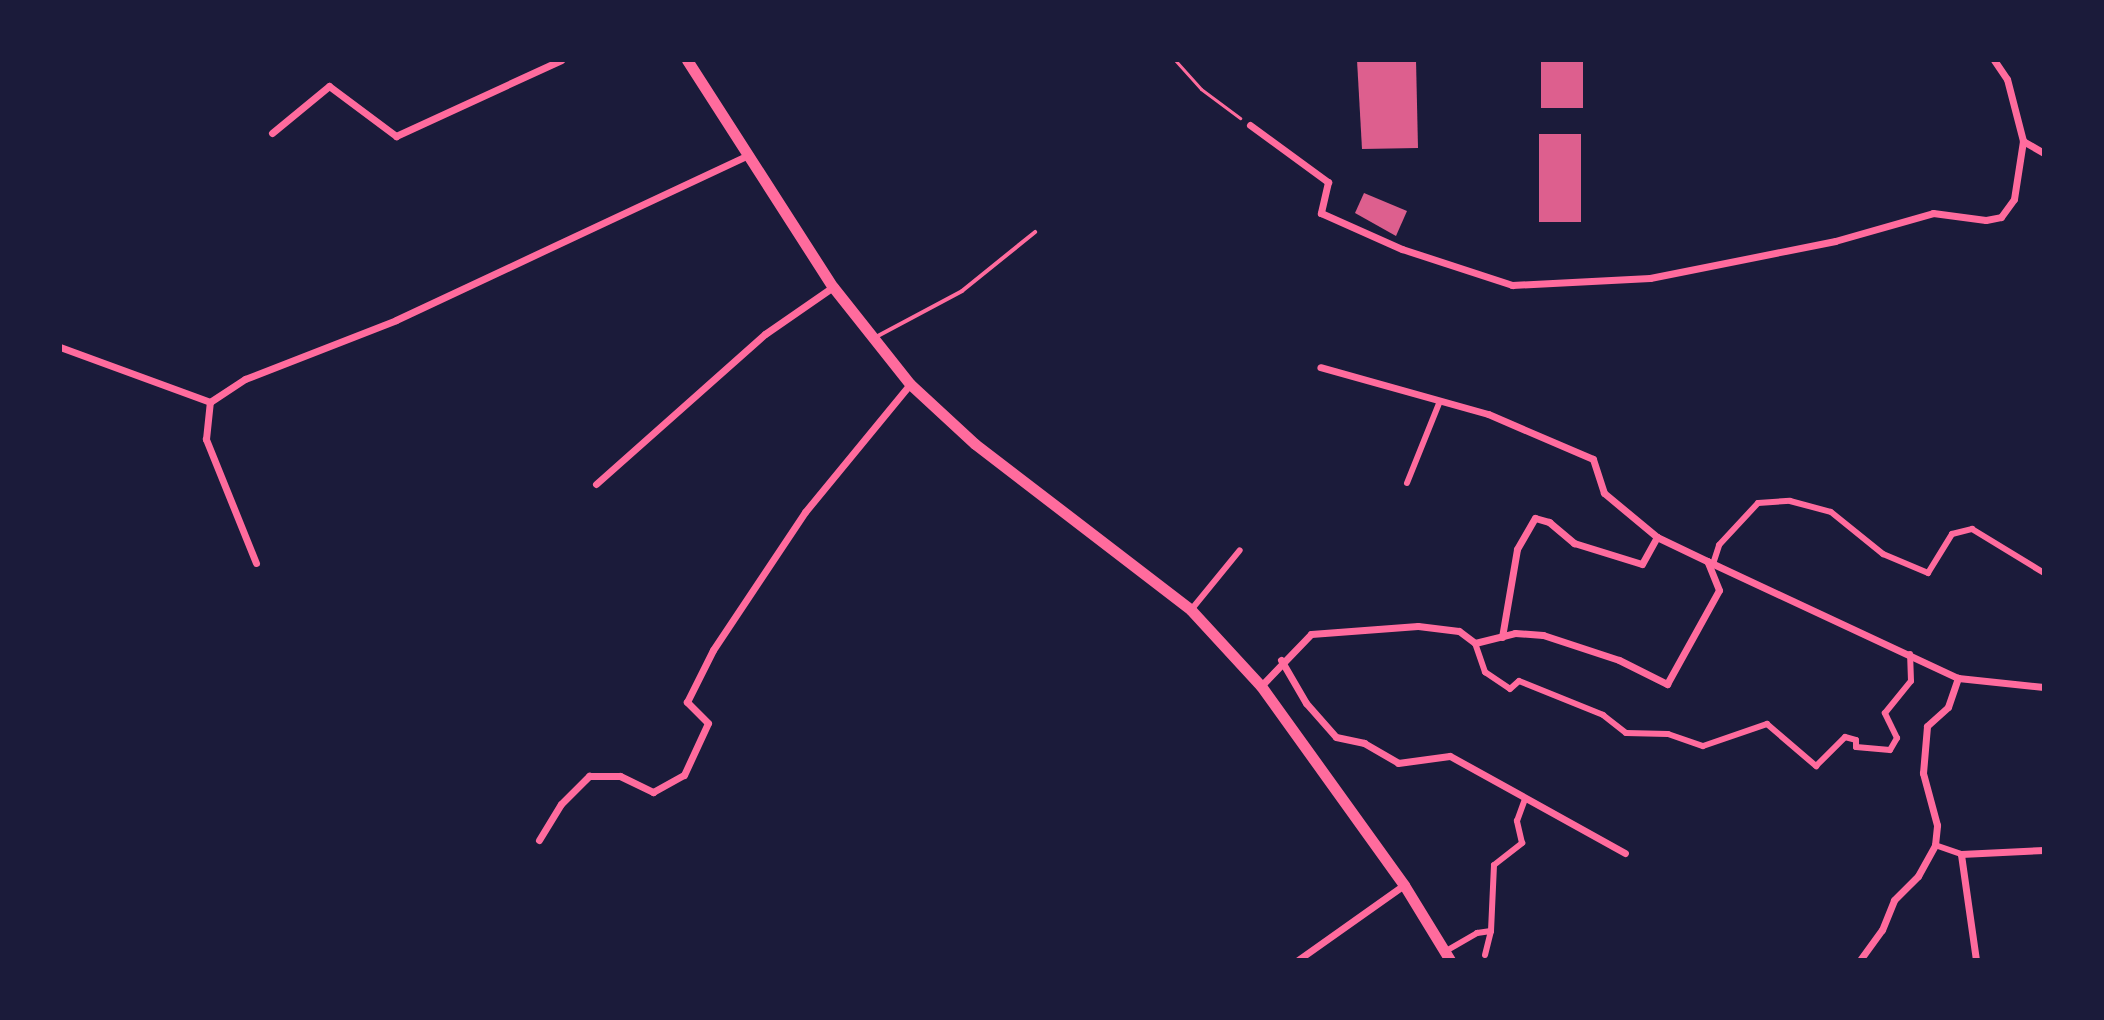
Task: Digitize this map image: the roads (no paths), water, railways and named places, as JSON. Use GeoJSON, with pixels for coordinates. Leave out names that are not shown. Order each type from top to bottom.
{"type":"FeatureCollection","features":[{"type":"Feature","properties":{"kind":"main road"},"geometry":{"type":"LineString","coordinates":[[687,60],[833,287],[910,384],[975,444],[1191,610],[1261,686],[1404,885],[1448,956]]}},
{"type":"Feature","properties":{"kind":"street"},"geometry":{"type":"LineString","coordinates":[[272,133],[329,86],[396,136],[561,60]]}},
{"type":"Feature","properties":{"kind":"street"},"geometry":{"type":"LineString","coordinates":[[1250,125],[1328,182],[1321,213],[1402,249],[1512,285],[1650,278],[1835,241],[1933,213],[1986,220],[2001,217],[2014,199],[2023,141],[2007,79],[1994,60]]}},
{"type":"Feature","properties":{"kind":"street"},"geometry":{"type":"LineString","coordinates":[[2023,141],[2044,153]]}},
{"type":"Feature","properties":{"kind":"street"},"geometry":{"type":"LineString","coordinates":[[210,402],[245,379],[396,320],[749,155]]}},
{"type":"Feature","properties":{"kind":"street"},"geometry":{"type":"LineString","coordinates":[[596,484],[765,334],[833,287]]}},
{"type":"Feature","properties":{"kind":"street"},"geometry":{"type":"LineString","coordinates":[[60,347],[210,402]]}},
{"type":"Feature","properties":{"kind":"street"},"geometry":{"type":"LineString","coordinates":[[1320,367],[1488,414],[1593,459],[1604,493],[1657,537],[1958,678],[2044,687]]}},
{"type":"Feature","properties":{"kind":"street"},"geometry":{"type":"LineString","coordinates":[[539,840],[561,804],[589,776],[620,776],[653,792],[684,775],[708,723],[687,702],[713,650],[805,512],[910,384]]}},
{"type":"Feature","properties":{"kind":"street"},"geometry":{"type":"LineString","coordinates":[[1407,483],[1440,401]]}},
{"type":"Feature","properties":{"kind":"street"},"geometry":{"type":"LineString","coordinates":[[210,402],[206,439],[256,563]]}},
{"type":"Feature","properties":{"kind":"street"},"geometry":{"type":"LineString","coordinates":[[1475,643],[1502,637],[1543,635],[1619,660],[1667,684],[1719,590],[1710,562],[1719,545],[1758,503],[1790,501],[1831,512],[1883,554],[1928,573],[1952,534],[1972,529],[2044,573]]}},
{"type":"Feature","properties":{"kind":"street"},"geometry":{"type":"LineString","coordinates":[[1502,637],[1517,549],[1535,518],[1549,522],[1574,543],[1642,564],[1657,537]]}},
{"type":"Feature","properties":{"kind":"street"},"geometry":{"type":"LineString","coordinates":[[1191,610],[1240,550]]}},
{"type":"Feature","properties":{"kind":"street"},"geometry":{"type":"LineString","coordinates":[[1261,686],[1281,660],[1311,634],[1418,626],[1459,631],[1475,643],[1485,672],[1510,689],[1519,681],[1603,715],[1626,733],[1668,734],[1703,746],[1767,724],[1816,766],[1845,737],[1856,740],[1856,747],[1890,750],[1897,738],[1885,713],[1911,681],[1910,654]]}},
{"type":"Feature","properties":{"kind":"street"},"geometry":{"type":"LineString","coordinates":[[1281,660],[1306,703],[1336,737],[1364,743],[1398,763],[1450,756],[1625,853]]}},
{"type":"Feature","properties":{"kind":"street"},"geometry":{"type":"LineString","coordinates":[[1860,960],[1882,930],[1894,900],[1918,876],[1935,845],[1937,825],[1923,773],[1927,726],[1948,707],[1958,678]]}},
{"type":"Feature","properties":{"kind":"street"},"geometry":{"type":"LineString","coordinates":[[1485,955],[1491,931],[1494,865],[1522,843],[1517,821],[1525,799]]}},
{"type":"Feature","properties":{"kind":"street"},"geometry":{"type":"LineString","coordinates":[[1935,845],[1961,854],[2044,852]]}},
{"type":"Feature","properties":{"kind":"street"},"geometry":{"type":"LineString","coordinates":[[1961,854],[1976,960]]}},
{"type":"Feature","properties":{"kind":"street"},"geometry":{"type":"LineString","coordinates":[[1298,960],[1404,885]]}},
{"type":"Feature","properties":{"kind":"street"},"geometry":{"type":"LineString","coordinates":[[1448,956],[1477,933],[1491,931]]}},
{"type":"Feature","properties":{"kind":"lane"},"geometry":{"type":"LineString","coordinates":[[874,338],[962,291],[1035,232]]}}]}
